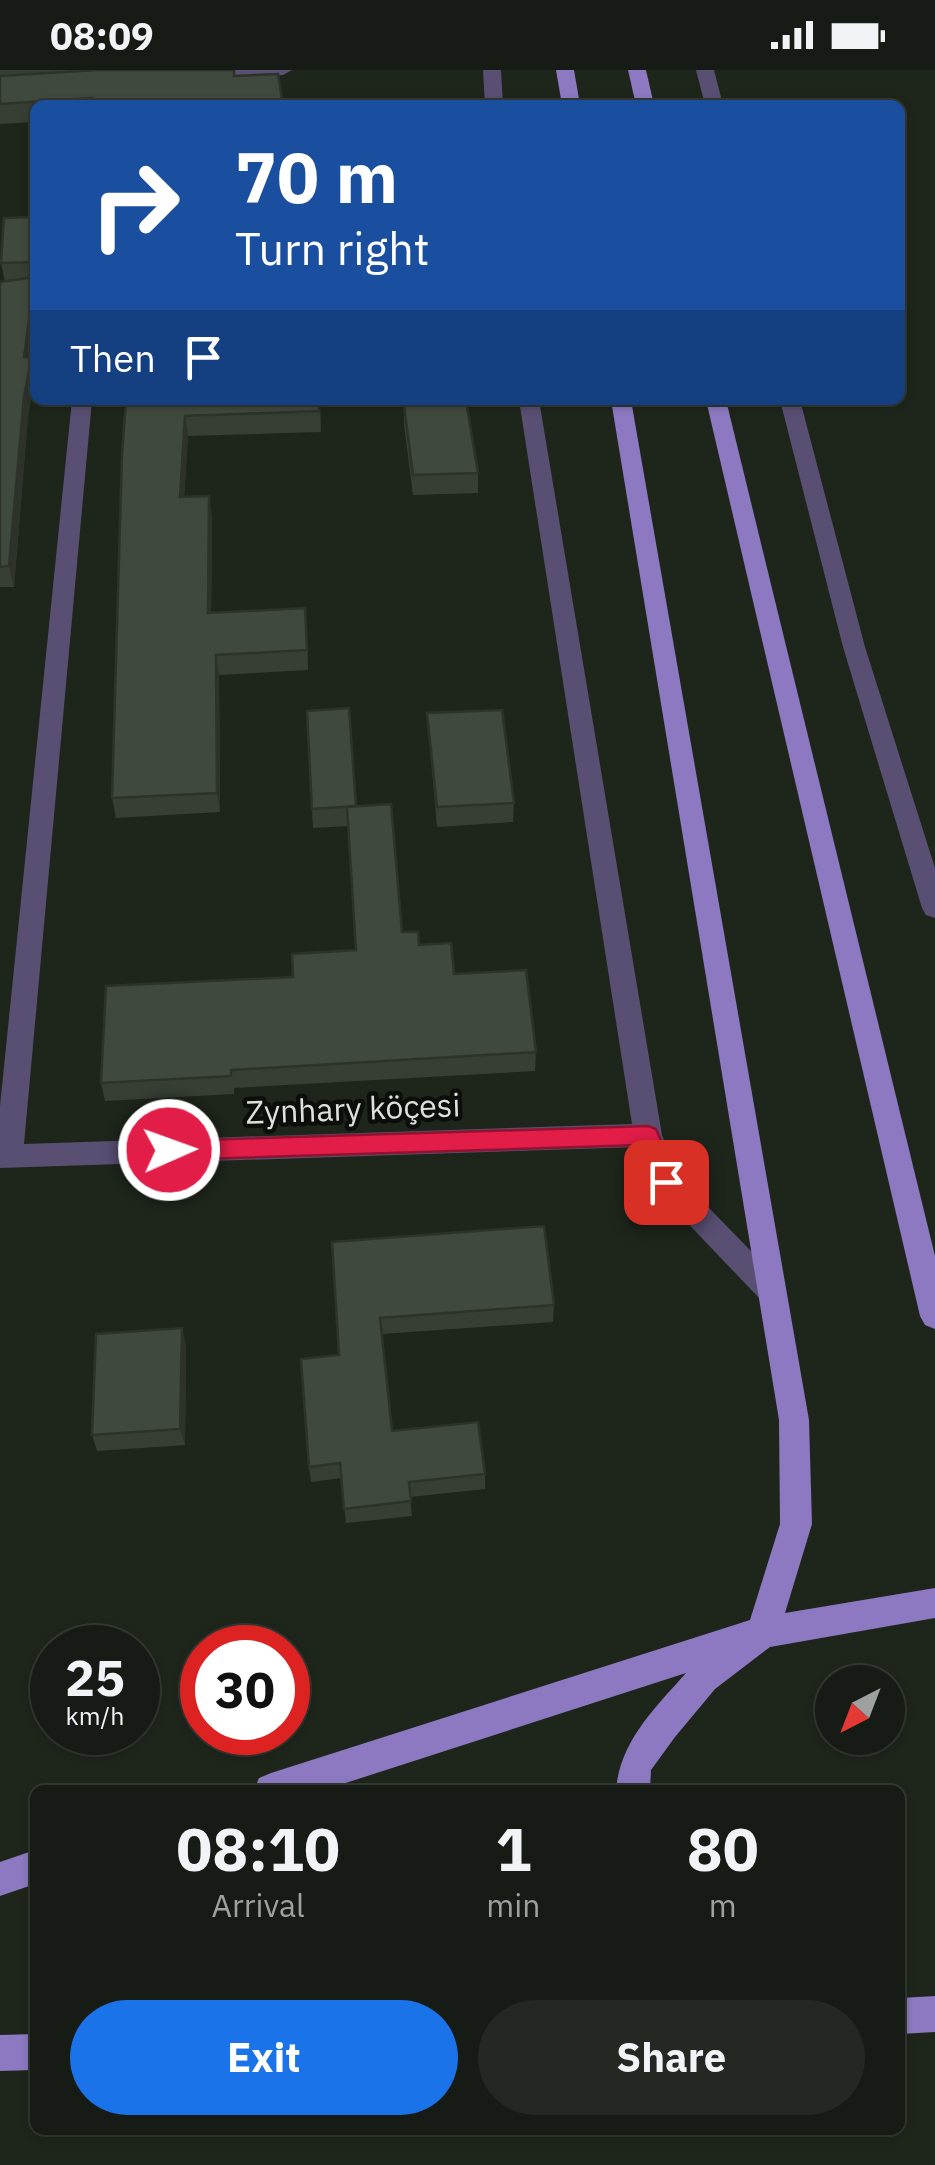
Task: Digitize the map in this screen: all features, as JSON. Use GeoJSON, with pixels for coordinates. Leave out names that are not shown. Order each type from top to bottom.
{"type":"FeatureCollection","features":[{"type":"Feature","properties":{"kind":"main road"},"geometry":{"type":"LineString","coordinates":[[565,70],[570,100]]}},
{"type":"Feature","properties":{"kind":"main road"},"geometry":{"type":"LineString","coordinates":[[637,70],[644,100]]}},
{"type":"Feature","properties":{"kind":"main road"},"geometry":{"type":"LineString","coordinates":[[621,405],[794,1420],[796,1524],[763,1632],[703,1678],[662,1725],[634,1764],[632,1785]]}},
{"type":"Feature","properties":{"kind":"main road"},"geometry":{"type":"LineString","coordinates":[[717,405],[934,1311]]}},
{"type":"Feature","properties":{"kind":"main road"},"geometry":{"type":"LineString","coordinates":[[287,1785],[763,1632],[935,1603]]}},
{"type":"Feature","properties":{"kind":"main road"},"geometry":{"type":"LineString","coordinates":[[0,1878],[30,1869]]}},
{"type":"Feature","properties":{"kind":"main road"},"geometry":{"type":"LineString","coordinates":[[905,2016],[935,2014]]}},
{"type":"Feature","properties":{"kind":"main road"},"geometry":{"type":"LineString","coordinates":[[0,2053],[30,2052]]}},
{"type":"Feature","properties":{"kind":"street"},"geometry":{"type":"LineString","coordinates":[[170,77],[283,70]]}},
{"type":"Feature","properties":{"kind":"street"},"geometry":{"type":"LineString","coordinates":[[492,70],[494,100]]}},
{"type":"Feature","properties":{"kind":"street"},"geometry":{"type":"LineString","coordinates":[[705,70],[713,100]]}},
{"type":"Feature","properties":{"kind":"street"},"geometry":{"type":"LineString","coordinates":[[5,1155],[81,405]]}},
{"type":"Feature","properties":{"kind":"street"},"geometry":{"type":"LineString","coordinates":[[530,405],[648,1136],[666,1182],[771,1291]]}},
{"type":"Feature","properties":{"kind":"street"},"geometry":{"type":"LineString","coordinates":[[791,405],[854,647],[935,908]]}},
{"type":"Feature","properties":{"kind":"street","name":"Zynhary köçesi"},"geometry":{"type":"LineString","coordinates":[[5,1155],[648,1136]]}},
{"type":"Feature","properties":{"kind":"building"},"geometry":{"type":"Polygon","coordinates":[[[96,70],[234,70],[234,76],[278,74],[282,100],[92,98],[0,104],[0,76],[96,70]]]}},
{"type":"Feature","properties":{"kind":"building"},"geometry":{"type":"Polygon","coordinates":[[[30,217],[30,262],[1,263],[4,218],[30,217]]]}},
{"type":"Feature","properties":{"kind":"building"},"geometry":{"type":"Polygon","coordinates":[[[30,278],[24,357],[30,357],[30,367],[9,566],[0,567],[0,282],[30,278]]]}},
{"type":"Feature","properties":{"kind":"building"},"geometry":{"type":"Polygon","coordinates":[[[126,405],[319,405],[319,411],[185,416],[180,497],[209,496],[208,613],[305,608],[307,650],[216,655],[217,793],[112,798],[126,405]]]}},
{"type":"Feature","properties":{"kind":"building"},"geometry":{"type":"Polygon","coordinates":[[[404,405],[467,405],[478,473],[413,475],[404,405]]]}},
{"type":"Feature","properties":{"kind":"building"},"geometry":{"type":"Polygon","coordinates":[[[349,708],[356,806],[312,809],[307,711],[349,708]]]}},
{"type":"Feature","properties":{"kind":"building"},"geometry":{"type":"Polygon","coordinates":[[[502,710],[514,803],[437,807],[427,713],[502,710]]]}},
{"type":"Feature","properties":{"kind":"building"},"geometry":{"type":"Polygon","coordinates":[[[391,804],[402,932],[418,932],[419,945],[451,943],[454,974],[526,970],[536,1052],[231,1070],[231,1076],[101,1083],[106,986],[293,977],[292,954],[356,950],[347,807],[391,804]]]}},
{"type":"Feature","properties":{"kind":"building"},"geometry":{"type":"Polygon","coordinates":[[[544,1226],[554,1305],[380,1318],[392,1431],[478,1422],[485,1474],[409,1482],[411,1501],[344,1509],[340,1463],[309,1467],[301,1359],[339,1355],[332,1242],[544,1226]]]}},
{"type":"Feature","properties":{"kind":"building"},"geometry":{"type":"Polygon","coordinates":[[[182,1328],[180,1429],[92,1435],[96,1334],[182,1328]]]}},
{"type":"Feature","properties":{"kind":"route"},"geometry":{"type":"LineString","coordinates":[[169,1150],[648,1136],[666,1182]]}}]}
